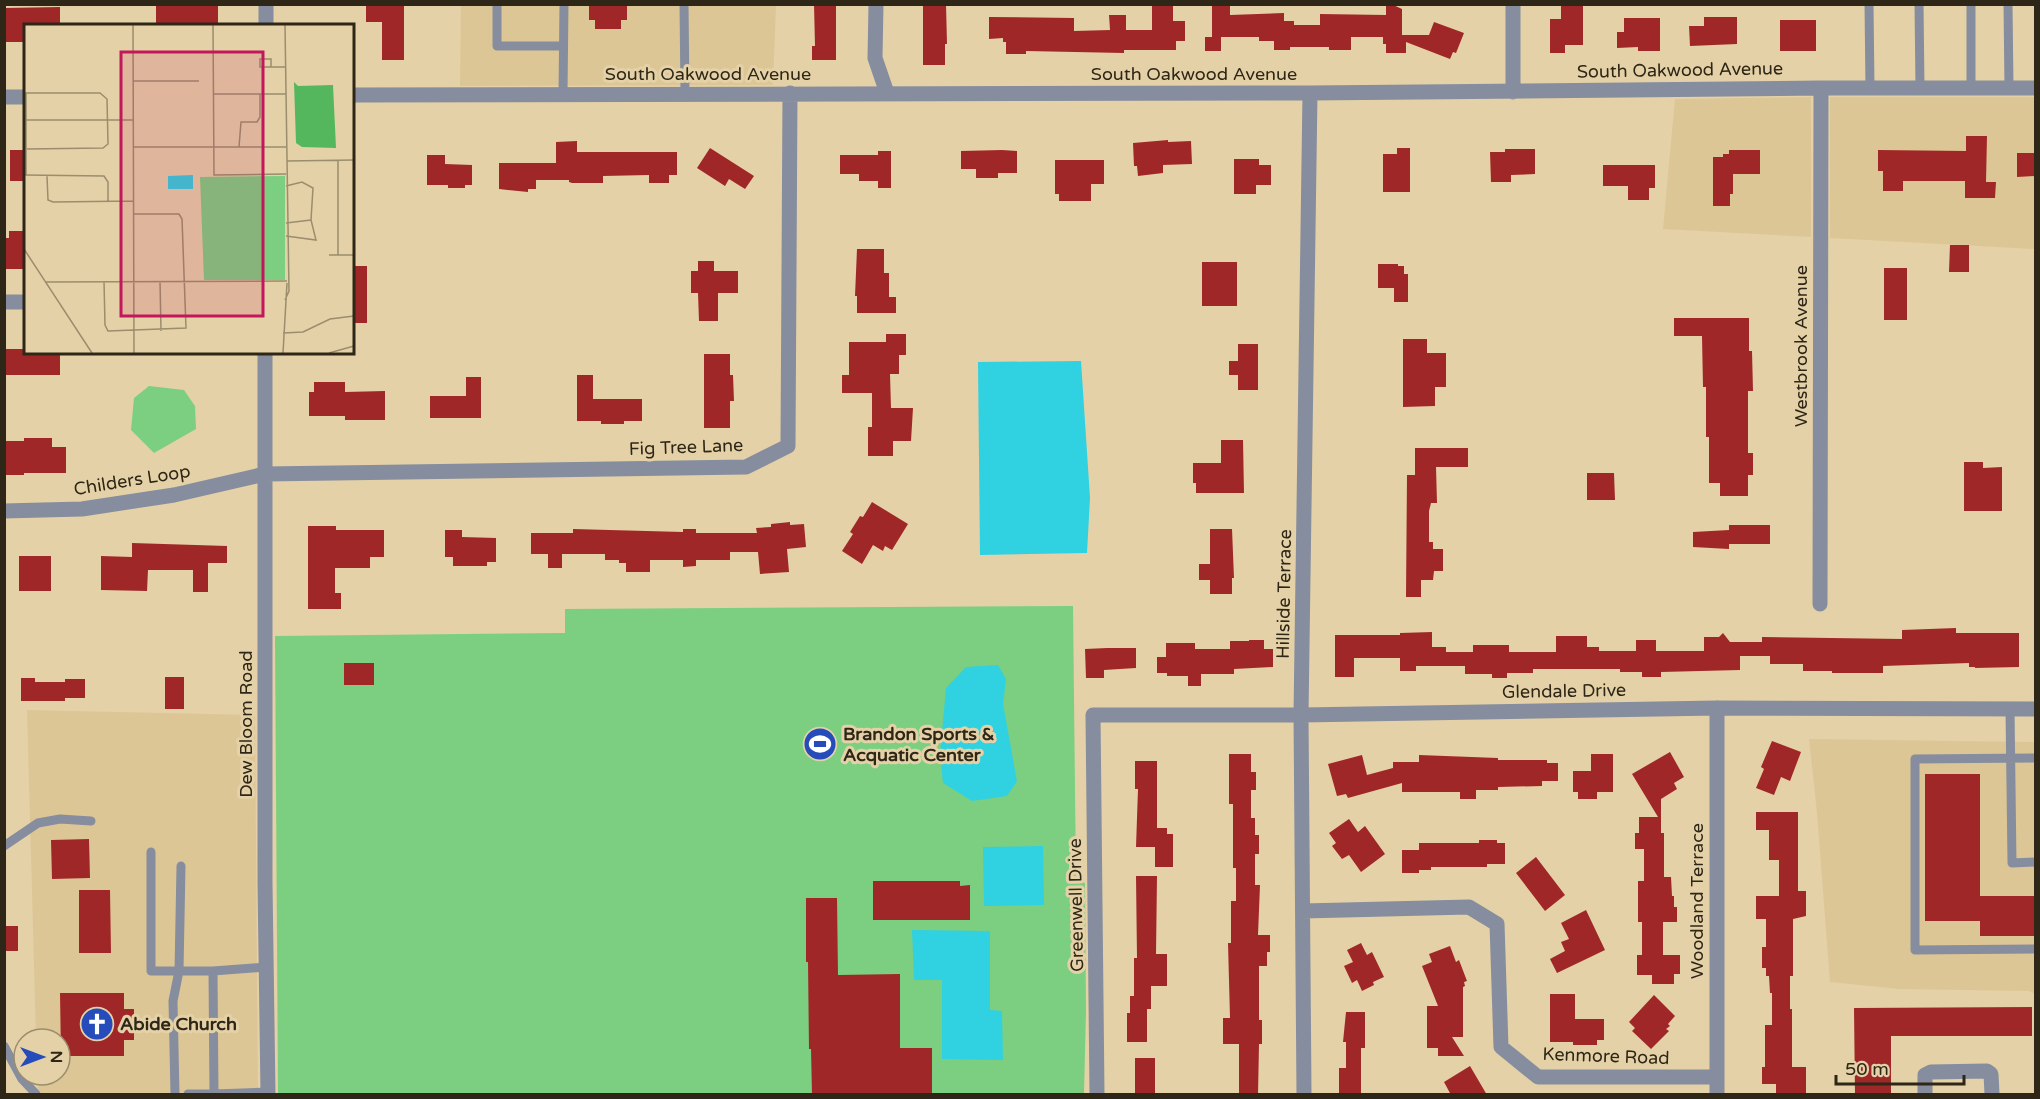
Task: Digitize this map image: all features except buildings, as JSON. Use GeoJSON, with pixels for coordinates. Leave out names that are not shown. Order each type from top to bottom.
{"type":"FeatureCollection","features":[{"type":"Feature","properties":{"kind":"street"},"geometry":{"type":"LineString","coordinates":[[266,4],[266,24]]}},
{"type":"Feature","properties":{"kind":"street"},"geometry":{"type":"LineString","coordinates":[[876,4],[875,58],[887,93]]}},
{"type":"Feature","properties":{"kind":"street"},"geometry":{"type":"LineString","coordinates":[[1513,4],[1513,92]]}},
{"type":"Feature","properties":{"kind":"street","name":"Westbrook Avenue"},"geometry":{"type":"LineString","coordinates":[[1820,604],[1821,88]]}},
{"type":"Feature","properties":{"kind":"street","name":"South Oakwood Avenue"},"geometry":{"type":"LineString","coordinates":[[354,95],[1310,93],[2036,88]]}},
{"type":"Feature","properties":{"kind":"street","name":"Fig Tree Lane"},"geometry":{"type":"LineString","coordinates":[[265,474],[746,467],[788,446],[790,93]]}},
{"type":"Feature","properties":{"kind":"street","name":"Hillside Terrace"},"geometry":{"type":"LineString","coordinates":[[1304,1095],[1301,715],[1310,93]]}},
{"type":"Feature","properties":{"kind":"street"},"geometry":{"type":"LineString","coordinates":[[4,98],[24,97]]}},
{"type":"Feature","properties":{"kind":"street"},"geometry":{"type":"LineString","coordinates":[[4,302],[24,302]]}},
{"type":"Feature","properties":{"kind":"street","name":"Dew Bloom Road"},"geometry":{"type":"LineString","coordinates":[[265,354],[268,1093]]}},
{"type":"Feature","properties":{"kind":"street","name":"Childers Loop"},"geometry":{"type":"LineString","coordinates":[[4,511],[82,509],[174,495],[265,474]]}},
{"type":"Feature","properties":{"kind":"street","name":"Glendale Drive"},"geometry":{"type":"LineString","coordinates":[[1093,715],[1301,715],[1717,708],[2036,709]]}},
{"type":"Feature","properties":{"kind":"street","name":"Woodland Terrace"},"geometry":{"type":"LineString","coordinates":[[1717,708],[1717,1095]]}},
{"type":"Feature","properties":{"kind":"street","name":"Greenwell Drive"},"geometry":{"type":"LineString","coordinates":[[1093,715],[1097,1095]]}},
{"type":"Feature","properties":{"kind":"street","name":"Kenmore Road"},"geometry":{"type":"LineString","coordinates":[[1303,911],[1469,907],[1497,924],[1501,1047],[1538,1077],[1717,1077]]}},
{"type":"Feature","properties":{"kind":"street"},"geometry":{"type":"LineString","coordinates":[[1925,1095],[1925,1075],[1931,1071],[1987,1071],[1991,1074],[1992,1095]]}},
{"type":"Feature","properties":{"kind":"lane"},"geometry":{"type":"LineString","coordinates":[[497,4],[497,46],[563,46]]}},
{"type":"Feature","properties":{"kind":"lane"},"geometry":{"type":"LineString","coordinates":[[563,94],[564,4]]}},
{"type":"Feature","properties":{"kind":"lane"},"geometry":{"type":"LineString","coordinates":[[684,4],[685,94]]}},
{"type":"Feature","properties":{"kind":"lane"},"geometry":{"type":"LineString","coordinates":[[1869,4],[1870,88]]}},
{"type":"Feature","properties":{"kind":"lane"},"geometry":{"type":"LineString","coordinates":[[1919,4],[1920,88]]}},
{"type":"Feature","properties":{"kind":"lane"},"geometry":{"type":"LineString","coordinates":[[1971,4],[1971,88]]}},
{"type":"Feature","properties":{"kind":"lane"},"geometry":{"type":"LineString","coordinates":[[2008,4],[2009,88]]}},
{"type":"Feature","properties":{"kind":"lane"},"geometry":{"type":"LineString","coordinates":[[2010,709],[2012,863],[2036,862]]}},
{"type":"Feature","properties":{"kind":"lane"},"geometry":{"type":"LineString","coordinates":[[2036,758],[1915,759],[1915,950],[2036,949]]}},
{"type":"Feature","properties":{"kind":"lane"},"geometry":{"type":"LineString","coordinates":[[4,846],[38,823],[60,819],[90,821]]}},
{"type":"Feature","properties":{"kind":"lane"},"geometry":{"type":"LineString","coordinates":[[151,852],[151,971],[213,971],[266,967]]}},
{"type":"Feature","properties":{"kind":"lane"},"geometry":{"type":"LineString","coordinates":[[175,1095],[173,1001],[179,971],[181,866]]}},
{"type":"Feature","properties":{"kind":"lane"},"geometry":{"type":"LineString","coordinates":[[213,971],[214,1094]]}},
{"type":"Feature","properties":{"kind":"lane"},"geometry":{"type":"LineString","coordinates":[[4,1046],[22,1079],[36,1095]]}},
{"type":"Feature","properties":{"kind":"lane"},"geometry":{"type":"LineString","coordinates":[[188,1095],[268,1093]]}},
{"type":"Feature","properties":{"kind":"shaded area"},"geometry":{"type":"Polygon","coordinates":[[[461,5],[776,5],[773,85],[460,86],[461,5]]]}},
{"type":"Feature","properties":{"kind":"shaded area"},"geometry":{"type":"Polygon","coordinates":[[[1811,97],[1811,237],[1663,229],[1675,99],[1811,97]]]}},
{"type":"Feature","properties":{"kind":"shaded area"},"geometry":{"type":"Polygon","coordinates":[[[1830,97],[2035,97],[2035,249],[1830,238],[1830,97]]]}},
{"type":"Feature","properties":{"kind":"shaded area"},"geometry":{"type":"Polygon","coordinates":[[[27,710],[255,715],[258,1094],[38,1094],[38,1087],[72,1087],[72,1027],[36,1027],[27,710]]]}},
{"type":"Feature","properties":{"kind":"shaded area"},"geometry":{"type":"Polygon","coordinates":[[[1809,739],[2035,742],[2035,994],[2029,991],[1899,989],[1830,982],[1809,739]]]}},
{"type":"Feature","properties":{"kind":"green space"},"geometry":{"type":"Polygon","coordinates":[[[149,386],[184,390],[195,406],[196,429],[154,453],[131,430],[134,398],[149,386]]]}},
{"type":"Feature","properties":{"kind":"green space","name":"Brandon Sports & Acquatic Center"},"geometry":{"type":"Polygon","coordinates":[[[1073,606],[1076,881],[1085,883],[1084,1094],[278,1094],[275,636],[565,633],[565,609],[1073,606]]]}},
{"type":"Feature","properties":{"kind":"water"},"geometry":{"type":"Polygon","coordinates":[[[1081,361],[1090,498],[1087,553],[980,555],[978,362],[1081,361]]]}},
{"type":"Feature","properties":{"kind":"water"},"geometry":{"type":"Polygon","coordinates":[[[998,665],[1006,679],[1003,704],[1017,781],[1007,796],[972,801],[943,783],[940,754],[946,688],[966,667],[998,665]]]}},
{"type":"Feature","properties":{"kind":"water"},"geometry":{"type":"Polygon","coordinates":[[[1043,846],[1044,905],[984,906],[983,847],[1043,846]]]}},
{"type":"Feature","properties":{"kind":"water"},"geometry":{"type":"Polygon","coordinates":[[[912,930],[990,931],[990,1010],[1002,1011],[1003,1060],[942,1059],[942,980],[914,980],[912,930]]]}},
{"type":"Feature","properties":{"kind":"place","name":"Brandon Sports & Acquatic Center"},"geometry":{"type":"Point","coordinates":[820,744]}},
{"type":"Feature","properties":{"kind":"place","name":"Abide Church"},"geometry":{"type":"Point","coordinates":[97,1024]}}]}
